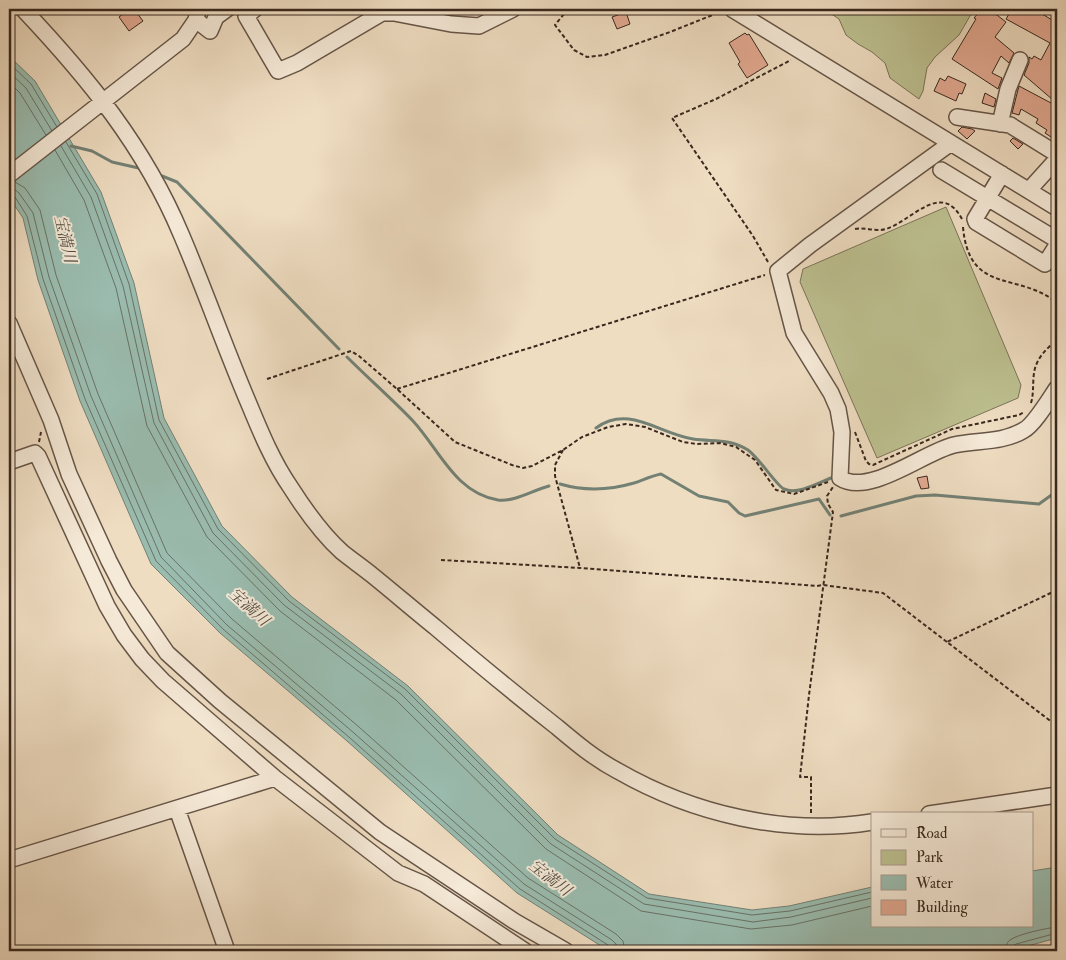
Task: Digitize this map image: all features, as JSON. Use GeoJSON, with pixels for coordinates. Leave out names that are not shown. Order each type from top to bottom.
{"type":"FeatureCollection","features":[{"type":"Feature","properties":{"kind":"street"},"geometry":{"type":"LineString","coordinates":[[23,9],[68,57],[145,164],[165,198],[184,240],[238,378],[268,448],[290,487],[313,519],[340,550],[585,751],[624,775],[706,810],[747,820],[785,826],[822,826],[871,822]]}},
{"type":"Feature","properties":{"kind":"street"},"geometry":{"type":"LineString","coordinates":[[9,175],[183,39],[197,14],[210,31],[216,17],[227,9]]}},
{"type":"Feature","properties":{"kind":"street"},"geometry":{"type":"LineString","coordinates":[[255,9],[246,16],[278,71],[297,63],[382,13],[394,13],[451,24],[479,26],[513,9]]}},
{"type":"Feature","properties":{"kind":"street"},"geometry":{"type":"LineString","coordinates":[[735,9],[1057,208]]}},
{"type":"Feature","properties":{"kind":"street"},"geometry":{"type":"LineString","coordinates":[[1000,124],[1008,89],[1020,60]]}},
{"type":"Feature","properties":{"kind":"street"},"geometry":{"type":"LineString","coordinates":[[957,117],[1010,125],[1057,154]]}},
{"type":"Feature","properties":{"kind":"street"},"geometry":{"type":"LineString","coordinates":[[951,143],[776,272],[794,333],[831,393],[838,410],[842,432],[843,480],[864,482],[887,476],[931,453],[952,446],[1009,437],[1026,430],[1057,388]]}},
{"type":"Feature","properties":{"kind":"street"},"geometry":{"type":"LineString","coordinates":[[1028,190],[1057,159]]}},
{"type":"Feature","properties":{"kind":"street"},"geometry":{"type":"LineString","coordinates":[[942,170],[1057,240]]}},
{"type":"Feature","properties":{"kind":"street"},"geometry":{"type":"LineString","coordinates":[[1002,174],[975,219],[976,222],[1045,264],[1057,245]]}},
{"type":"Feature","properties":{"kind":"street"},"geometry":{"type":"LineString","coordinates":[[9,323],[51,420],[69,474],[110,561],[124,590],[166,653],[220,701],[380,832],[514,922],[566,951]]}},
{"type":"Feature","properties":{"kind":"street"},"geometry":{"type":"LineString","coordinates":[[9,462],[35,453],[38,456],[107,606],[124,635],[142,660],[163,681],[275,778],[398,873],[424,884],[525,951]]}},
{"type":"Feature","properties":{"kind":"street"},"geometry":{"type":"LineString","coordinates":[[9,860],[275,778]]}},
{"type":"Feature","properties":{"kind":"street"},"geometry":{"type":"LineString","coordinates":[[942,812],[1057,795]]}},
{"type":"Feature","properties":{"kind":"street"},"geometry":{"type":"LineString","coordinates":[[177,809],[227,951]]}},
{"type":"Feature","properties":{"kind":"path"},"geometry":{"type":"LineString","coordinates":[[568,9],[555,25],[574,50],[587,57],[605,55],[735,9]]}},
{"type":"Feature","properties":{"kind":"path"},"geometry":{"type":"LineString","coordinates":[[397,389],[776,272],[672,118],[716,100],[795,58],[799,49]]}},
{"type":"Feature","properties":{"kind":"path"},"geometry":{"type":"LineString","coordinates":[[848,231],[860,228],[887,229],[923,208],[943,202],[953,205],[962,219],[966,242],[974,264],[983,272],[997,279],[1047,296],[1057,303]]}},
{"type":"Feature","properties":{"kind":"path"},"geometry":{"type":"LineString","coordinates":[[1029,406],[1032,401],[1034,372],[1037,362],[1057,338]]}},
{"type":"Feature","properties":{"kind":"path"},"geometry":{"type":"LineString","coordinates":[[267,379],[351,351],[397,389],[455,442],[523,468],[532,466],[563,450],[582,437],[608,427],[626,424],[645,427],[684,442],[697,444],[720,443],[736,447],[755,460],[776,490],[794,494],[843,480]]}},
{"type":"Feature","properties":{"kind":"path"},"geometry":{"type":"LineString","coordinates":[[855,432],[866,461],[869,464],[873,464],[952,429],[1019,416],[1026,410]]}},
{"type":"Feature","properties":{"kind":"path"},"geometry":{"type":"LineString","coordinates":[[563,450],[555,465],[554,476],[580,568]]}},
{"type":"Feature","properties":{"kind":"path"},"geometry":{"type":"LineString","coordinates":[[811,811],[811,777],[800,777],[833,512],[828,504],[827,496],[832,488],[843,480]]}},
{"type":"Feature","properties":{"kind":"path"},"geometry":{"type":"LineString","coordinates":[[441,560],[580,568],[800,585],[823,585],[883,593],[1057,726]]}},
{"type":"Feature","properties":{"kind":"path"},"geometry":{"type":"LineString","coordinates":[[947,642],[1057,590]]}},
{"type":"Feature","properties":{"kind":"green space"},"geometry":{"type":"Polygon","coordinates":[[[824,9],[974,9],[959,35],[935,57],[927,68],[923,91],[919,99],[890,78],[885,63],[846,35],[839,19],[824,9]]]}},
{"type":"Feature","properties":{"kind":"green space"},"geometry":{"type":"Polygon","coordinates":[[[946,207],[1021,385],[1018,398],[877,458],[800,282],[803,269],[946,207]]]}},
{"type":"Feature","properties":{"kind":"water","name":"宝満川"},"geometry":{"type":"Polygon","coordinates":[[[9,56],[35,81],[101,192],[134,283],[164,418],[222,526],[292,597],[408,686],[558,835],[649,894],[752,910],[789,906],[871,887],[871,928],[1034,928],[1034,871],[1057,867],[1057,938],[1009,951],[609,951],[517,893],[347,741],[220,633],[151,564],[80,401],[38,280],[23,218],[9,197],[9,56]]]}},
{"type":"Feature","properties":{"kind":"building"},"geometry":{"type":"Polygon","coordinates":[[[130,9],[134,9],[143,21],[129,31],[119,17],[130,9]]]}},
{"type":"Feature","properties":{"kind":"building"},"geometry":{"type":"Polygon","coordinates":[[[982,9],[989,9],[1006,22],[995,37],[1014,53],[1009,63],[1001,56],[992,73],[1002,78],[998,89],[952,59],[976,19],[974,18],[982,9]]]}},
{"type":"Feature","properties":{"kind":"building"},"geometry":{"type":"Polygon","coordinates":[[[1012,9],[1034,9],[1057,23],[1057,141],[1045,133],[1047,130],[1036,123],[1038,119],[1021,109],[1019,115],[1012,113],[1019,86],[1051,103],[1053,100],[1024,75],[1029,63],[1029,57],[1032,59],[1034,56],[1041,60],[1050,43],[1006,19],[1012,9]]]}},
{"type":"Feature","properties":{"kind":"building"},"geometry":{"type":"Polygon","coordinates":[[[626,12],[630,24],[617,29],[612,17],[626,12]]]}},
{"type":"Feature","properties":{"kind":"building"},"geometry":{"type":"Polygon","coordinates":[[[745,33],[749,34],[768,65],[747,78],[738,64],[740,62],[729,43],[745,33]]]}},
{"type":"Feature","properties":{"kind":"building"},"geometry":{"type":"Polygon","coordinates":[[[948,76],[966,84],[962,94],[959,93],[956,101],[934,91],[940,78],[945,81],[948,76]]]}},
{"type":"Feature","properties":{"kind":"building"},"geometry":{"type":"Polygon","coordinates":[[[985,93],[996,99],[994,107],[982,103],[985,93]]]}},
{"type":"Feature","properties":{"kind":"building"},"geometry":{"type":"Polygon","coordinates":[[[962,127],[975,131],[967,139],[958,131],[962,127]]]}},
{"type":"Feature","properties":{"kind":"building"},"geometry":{"type":"Polygon","coordinates":[[[1013,138],[1023,144],[1018,149],[1010,141],[1013,138]]]}},
{"type":"Feature","properties":{"kind":"building"},"geometry":{"type":"Polygon","coordinates":[[[927,476],[929,488],[921,489],[917,478],[927,476]]]}},
{"type":"Feature","properties":{"kind":"waterway"},"geometry":{"type":"LineString","coordinates":[[71,146],[92,151],[112,162],[143,169]]}},
{"type":"Feature","properties":{"kind":"waterway"},"geometry":{"type":"LineString","coordinates":[[162,176],[177,182],[339,349]]}},
{"type":"Feature","properties":{"kind":"waterway"},"geometry":{"type":"LineString","coordinates":[[347,357],[413,421],[449,468],[470,489],[483,496],[504,500],[517,498],[549,486]]}},
{"type":"Feature","properties":{"kind":"waterway"},"geometry":{"type":"LineString","coordinates":[[596,428],[608,421],[632,420],[680,436],[721,441],[741,446],[748,450],[784,489],[795,491],[808,488],[831,478]]}},
{"type":"Feature","properties":{"kind":"waterway"},"geometry":{"type":"LineString","coordinates":[[560,484],[588,489],[606,488],[634,483],[661,474],[699,496],[728,502],[745,516],[819,499],[830,515]]}},
{"type":"Feature","properties":{"kind":"waterway"},"geometry":{"type":"LineString","coordinates":[[841,516],[916,496],[935,495],[1039,504],[1057,491]]}}]}
